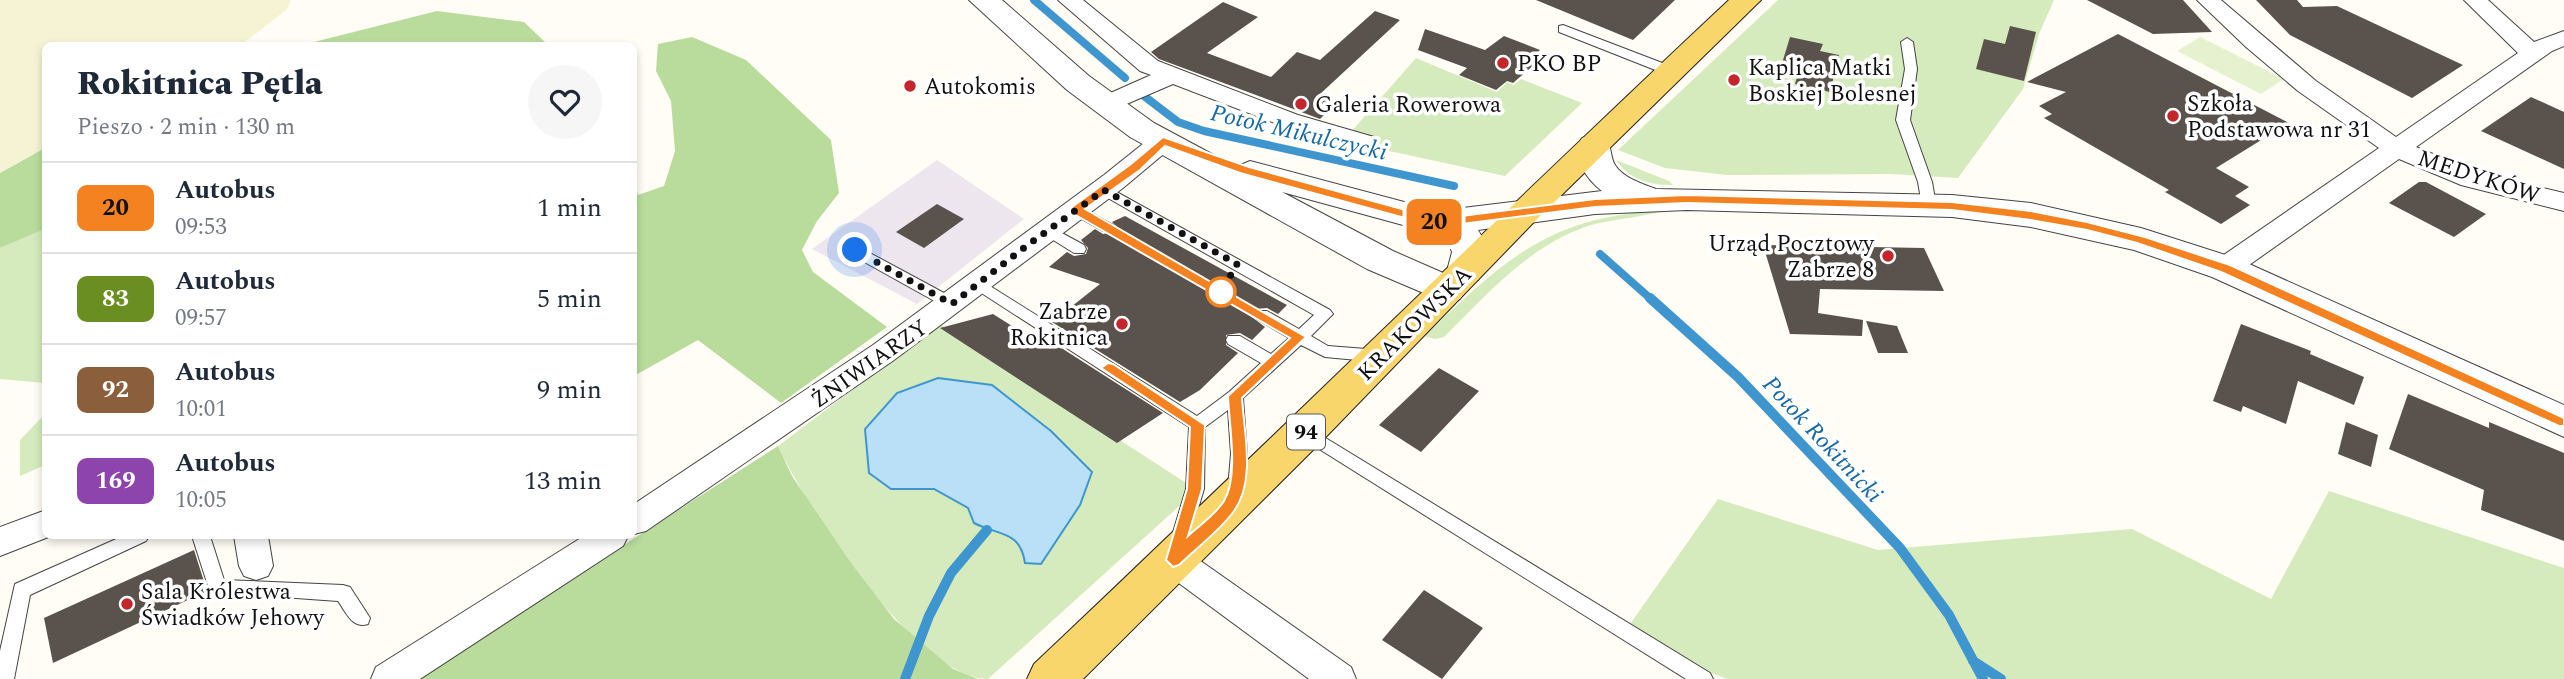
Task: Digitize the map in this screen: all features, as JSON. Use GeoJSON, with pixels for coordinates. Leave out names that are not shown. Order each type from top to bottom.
{"type":"FeatureCollection","features":[{"type":"Feature","properties":{"kind":"main road","name":"KRAKOWSKA"},"geometry":{"type":"LineString","coordinates":[[1053,679],[1306,432],[1521,215],[1746,0]]}},
{"type":"Feature","properties":{"kind":"street"},"geometry":{"type":"LineString","coordinates":[[984,0],[1078,83],[1163,141],[1380,260],[1456,280],[1470,252],[1463,235],[1438,223],[1245,170],[1163,141]]}},
{"type":"Feature","properties":{"kind":"street"},"geometry":{"type":"LineString","coordinates":[[1069,0],[1149,66],[1289,120],[1365,143]]}},
{"type":"Feature","properties":{"kind":"street","name":"MEDYKÓW"},"geometry":{"type":"LineString","coordinates":[[2208,0],[2294,75],[2417,159],[2484,183],[2564,202]]}},
{"type":"Feature","properties":{"kind":"street"},"geometry":{"type":"LineString","coordinates":[[2476,0],[2533,54]]}},
{"type":"Feature","properties":{"kind":"street"},"geometry":{"type":"LineString","coordinates":[[2225,268],[2533,54],[2564,38]]}},
{"type":"Feature","properties":{"kind":"street"},"geometry":{"type":"LineString","coordinates":[[1107,104],[1170,76]]}},
{"type":"Feature","properties":{"kind":"street","name":"ŻNIWIARZY"},"geometry":{"type":"LineString","coordinates":[[637,519],[757,441],[952,304],[1047,230],[1135,167],[1163,141]]}},
{"type":"Feature","properties":{"kind":"street"},"geometry":{"type":"LineString","coordinates":[[1594,145],[1594,157],[1601,176],[1622,189],[1651,200]]}},
{"type":"Feature","properties":{"kind":"street"},"geometry":{"type":"LineString","coordinates":[[1438,223],[1521,215],[1595,203],[1651,200],[1929,205],[2031,215],[2141,240],[2225,268],[2564,422]]}},
{"type":"Feature","properties":{"kind":"street"},"geometry":{"type":"LineString","coordinates":[[0,542],[42,525]]}},
{"type":"Feature","properties":{"kind":"street"},"geometry":{"type":"LineString","coordinates":[[389,679],[606,539]]}},
{"type":"Feature","properties":{"kind":"street"},"geometry":{"type":"LineString","coordinates":[[1173,560],[1338,679]]}},
{"type":"Feature","properties":{"kind":"lane"},"geometry":{"type":"LineString","coordinates":[[1563,29],[1673,72]]}},
{"type":"Feature","properties":{"kind":"lane"},"geometry":{"type":"LineString","coordinates":[[1907,42],[1911,69],[1903,120],[1925,182],[1929,205]]}},
{"type":"Feature","properties":{"kind":"lane"},"geometry":{"type":"LineString","coordinates":[[1104,190],[1325,314],[1235,396],[1197,425]]}},
{"type":"Feature","properties":{"kind":"lane"},"geometry":{"type":"LineString","coordinates":[[1076,210],[1108,228]]}},
{"type":"Feature","properties":{"kind":"lane"},"geometry":{"type":"LineString","coordinates":[[1047,230],[1079,249]]}},
{"type":"Feature","properties":{"kind":"lane"},"geometry":{"type":"LineString","coordinates":[[855,250],[952,304]]}},
{"type":"Feature","properties":{"kind":"lane"},"geometry":{"type":"LineString","coordinates":[[977,285],[1197,425]]}},
{"type":"Feature","properties":{"kind":"lane"},"geometry":{"type":"LineString","coordinates":[[1262,315],[1332,352],[1381,356]]}},
{"type":"Feature","properties":{"kind":"lane"},"geometry":{"type":"LineString","coordinates":[[1234,340],[1272,362]]}},
{"type":"Feature","properties":{"kind":"lane"},"geometry":{"type":"LineString","coordinates":[[1229,507],[1236,491],[1239,473],[1235,396]]}},
{"type":"Feature","properties":{"kind":"lane"},"geometry":{"type":"LineString","coordinates":[[1173,560],[1195,489],[1197,425]]}},
{"type":"Feature","properties":{"kind":"lane"},"geometry":{"type":"LineString","coordinates":[[1306,432],[1703,679]]}},
{"type":"Feature","properties":{"kind":"lane"},"geometry":{"type":"LineString","coordinates":[[4,679],[22,590],[133,539]]}},
{"type":"Feature","properties":{"kind":"lane"},"geometry":{"type":"LineString","coordinates":[[202,539],[216,587],[343,593],[361,618]]}},
{"type":"Feature","properties":{"kind":"shaded area"},"geometry":{"type":"Polygon","coordinates":[[[0,0],[291,0],[286,10],[245,42],[42,42],[42,150],[0,173],[0,0]]]}},
{"type":"Feature","properties":{"kind":"shaded area"},"geometry":{"type":"Polygon","coordinates":[[[937,160],[1024,219],[917,304],[812,249],[937,160]]]}},
{"type":"Feature","properties":{"kind":"green space"},"geometry":{"type":"Polygon","coordinates":[[[1778,0],[2054,0],[2039,34],[2023,89],[1958,178],[1891,174],[1727,175],[1665,168],[1618,150],[1778,0]]]}},
{"type":"Feature","properties":{"kind":"green space"},"geometry":{"type":"Polygon","coordinates":[[[437,11],[524,22],[545,42],[314,42],[437,11]]]}},
{"type":"Feature","properties":{"kind":"green space"},"geometry":{"type":"Polygon","coordinates":[[[692,37],[746,60],[831,140],[839,193],[817,221],[802,250],[813,272],[887,327],[781,403],[698,340],[637,374],[637,191],[638,195],[664,186],[675,151],[671,101],[656,71],[658,44],[692,37]]]}},
{"type":"Feature","properties":{"kind":"green space"},"geometry":{"type":"Polygon","coordinates":[[[2200,37],[2284,79],[2261,94],[2177,51],[2200,37]]]}},
{"type":"Feature","properties":{"kind":"green space"},"geometry":{"type":"Polygon","coordinates":[[[1416,58],[1497,92],[1507,82],[1514,85],[1521,79],[1582,103],[1505,176],[1343,141],[1416,58]]]}},
{"type":"Feature","properties":{"kind":"green space"},"geometry":{"type":"Polygon","coordinates":[[[42,150],[42,230],[0,248],[0,173],[42,150]]]}},
{"type":"Feature","properties":{"kind":"green space"},"geometry":{"type":"Polygon","coordinates":[[[1616,160],[1673,185],[1656,184],[1634,177],[1616,160]]]}},
{"type":"Feature","properties":{"kind":"green space"},"geometry":{"type":"Polygon","coordinates":[[[1665,210],[1588,226],[1547,245],[1510,273],[1444,337],[1435,339],[1424,336],[1505,264],[1531,247],[1589,222],[1624,214],[1665,210]]]}},
{"type":"Feature","properties":{"kind":"green space"},"geometry":{"type":"Polygon","coordinates":[[[42,230],[42,383],[0,379],[0,248],[42,230]]]}},
{"type":"Feature","properties":{"kind":"green space"},"geometry":{"type":"Polygon","coordinates":[[[940,324],[1197,490],[988,679],[960,671],[929,651],[898,621],[838,546],[778,446],[940,324]]]}},
{"type":"Feature","properties":{"kind":"green space"},"geometry":{"type":"Polygon","coordinates":[[[42,417],[42,466],[20,476],[20,440],[42,417]]]}},
{"type":"Feature","properties":{"kind":"green space"},"geometry":{"type":"Polygon","coordinates":[[[778,446],[792,476],[851,563],[894,619],[953,669],[978,679],[415,679],[637,539],[778,446]]]}},
{"type":"Feature","properties":{"kind":"green space"},"geometry":{"type":"Polygon","coordinates":[[[2329,491],[2564,568],[2564,679],[1727,679],[1706,671],[1628,627],[1718,499],[1878,550],[2132,529],[2271,599],[2329,491]]]}},
{"type":"Feature","properties":{"kind":"water"},"geometry":{"type":"Polygon","coordinates":[[[938,378],[992,385],[1051,431],[1092,472],[1080,505],[1041,564],[1025,563],[1022,552],[1013,539],[974,523],[968,508],[934,489],[891,489],[869,473],[865,429],[897,393],[938,378]]]}},
{"type":"Feature","properties":{"kind":"building"},"geometry":{"type":"Polygon","coordinates":[[[1536,0],[1675,0],[1633,40],[1536,0]]]}},
{"type":"Feature","properties":{"kind":"building"},"geometry":{"type":"Polygon","coordinates":[[[2087,0],[2183,0],[2212,32],[2153,34],[2087,0]]]}},
{"type":"Feature","properties":{"kind":"building"},"geometry":{"type":"Polygon","coordinates":[[[2256,0],[2297,0],[2303,7],[2337,6],[2463,65],[2412,98],[2290,35],[2256,0]]]}},
{"type":"Feature","properties":{"kind":"building"},"geometry":{"type":"Polygon","coordinates":[[[1223,2],[1258,17],[1207,53],[1271,77],[1297,52],[1320,60],[1375,11],[1400,20],[1319,95],[1337,102],[1320,119],[1159,59],[1151,52],[1223,2]]]}},
{"type":"Feature","properties":{"kind":"building"},"geometry":{"type":"Polygon","coordinates":[[[2010,26],[2036,32],[2024,81],[1976,69],[1984,39],[2005,44],[2010,26]]]}},
{"type":"Feature","properties":{"kind":"building"},"geometry":{"type":"Polygon","coordinates":[[[1425,29],[1485,50],[1504,36],[1540,50],[1530,60],[1536,63],[1513,83],[1507,81],[1496,90],[1459,75],[1467,68],[1418,50],[1425,29]]]}},
{"type":"Feature","properties":{"kind":"building"},"geometry":{"type":"Polygon","coordinates":[[[2118,34],[2289,123],[2216,168],[2249,187],[2235,196],[2250,205],[2221,224],[2165,192],[2169,190],[2044,118],[2052,114],[2039,106],[2066,92],[2027,82],[2118,34]]]}},
{"type":"Feature","properties":{"kind":"building"},"geometry":{"type":"Polygon","coordinates":[[[1790,37],[1823,44],[1820,51],[1839,55],[1830,92],[1795,84],[1798,74],[1780,70],[1790,37]]]}},
{"type":"Feature","properties":{"kind":"building"},"geometry":{"type":"Polygon","coordinates":[[[2531,97],[2564,112],[2564,169],[2481,131],[2531,97]]]}},
{"type":"Feature","properties":{"kind":"building"},"geometry":{"type":"Polygon","coordinates":[[[2419,182],[2426,182],[2486,214],[2454,237],[2389,203],[2419,182]]]}},
{"type":"Feature","properties":{"kind":"building"},"geometry":{"type":"Polygon","coordinates":[[[937,204],[964,219],[924,248],[896,232],[937,204]]]}},
{"type":"Feature","properties":{"kind":"building"},"geometry":{"type":"Polygon","coordinates":[[[1125,216],[1287,305],[1278,314],[1267,308],[1255,309],[1252,317],[1265,327],[1252,340],[1240,333],[1226,335],[1226,345],[1238,353],[1200,390],[1180,402],[1052,322],[1100,284],[1049,267],[1067,252],[1074,256],[1086,254],[1088,248],[1081,240],[1095,229],[1103,234],[1115,232],[1117,227],[1112,222],[1125,216]]]}},
{"type":"Feature","properties":{"kind":"building"},"geometry":{"type":"Polygon","coordinates":[[[1763,245],[1924,248],[1944,291],[1820,289],[1818,313],[1863,320],[1862,336],[1790,334],[1763,245]]]}},
{"type":"Feature","properties":{"kind":"building"},"geometry":{"type":"Polygon","coordinates":[[[993,314],[1031,338],[1038,333],[1163,413],[1117,443],[940,328],[993,314]]]}},
{"type":"Feature","properties":{"kind":"building"},"geometry":{"type":"Polygon","coordinates":[[[1866,321],[1897,326],[1908,353],[1878,353],[1866,321]]]}},
{"type":"Feature","properties":{"kind":"building"},"geometry":{"type":"Polygon","coordinates":[[[2241,324],[2311,351],[2310,354],[2364,377],[2354,405],[2298,381],[2286,424],[2243,406],[2241,412],[2213,401],[2241,324]]]}},
{"type":"Feature","properties":{"kind":"building"},"geometry":{"type":"Polygon","coordinates":[[[1439,368],[1479,391],[1421,452],[1379,425],[1439,368]]]}},
{"type":"Feature","properties":{"kind":"building"},"geometry":{"type":"Polygon","coordinates":[[[2408,394],[2489,428],[2489,422],[2564,453],[2564,541],[2481,510],[2484,490],[2389,449],[2408,394]]]}},
{"type":"Feature","properties":{"kind":"building"},"geometry":{"type":"Polygon","coordinates":[[[2346,422],[2378,435],[2371,467],[2338,454],[2346,422]]]}},
{"type":"Feature","properties":{"kind":"building","name":"Sala Królestwa Świadków Jehowy"},"geometry":{"type":"Polygon","coordinates":[[[194,550],[207,591],[53,663],[44,618],[194,550]]]}},
{"type":"Feature","properties":{"kind":"building"},"geometry":{"type":"Polygon","coordinates":[[[1424,590],[1483,628],[1442,679],[1382,640],[1424,590]]]}},
{"type":"Feature","properties":{"kind":"waterway","name":"Potok Mikulczycki"},"geometry":{"type":"LineString","coordinates":[[1034,0],[1125,78]]}},
{"type":"Feature","properties":{"kind":"waterway","name":"Potok Mikulczycki"},"geometry":{"type":"LineString","coordinates":[[1144,96],[1178,122],[1204,131],[1454,186]]}},
{"type":"Feature","properties":{"kind":"waterway","name":"Potok Rokitnicki"},"geometry":{"type":"LineString","coordinates":[[1600,254],[1652,300]]}},
{"type":"Feature","properties":{"kind":"waterway","name":"Potok Rokitnicki"},"geometry":{"type":"LineString","coordinates":[[1650,298],[1738,377],[1900,548],[1949,615],[1974,661]]}},
{"type":"Feature","properties":{"kind":"waterway"},"geometry":{"type":"LineString","coordinates":[[905,679],[929,616],[951,573],[987,530]]}},
{"type":"Feature","properties":{"kind":"waterway"},"geometry":{"type":"LineString","coordinates":[[1974,661],[2001,679]]}},
{"type":"Feature","properties":{"kind":"waterway","name":"Potok Rokitnicki"},"geometry":{"type":"LineString","coordinates":[[1974,661],[1983,679]]}},
{"type":"Feature","properties":{"kind":"bus line","name":"20"},"geometry":{"type":"LineString","coordinates":[[1108,368],[1197,425],[1195,489],[1173,560],[1229,507],[1236,491],[1239,473],[1235,396],[1300,337],[1076,210],[1135,167],[1163,141],[1245,170],[1438,223],[1521,215],[1595,203],[1687,199],[1952,206],[2031,215],[2087,226],[2141,240],[2225,268],[2564,422]]}},
{"type":"Feature","properties":{"kind":"place","name":"PKO BP"},"geometry":{"type":"Point","coordinates":[1503,63]}},
{"type":"Feature","properties":{"kind":"place","name":"Kaplica Matki Boskiej Bolesnej"},"geometry":{"type":"Point","coordinates":[1734,80]}},
{"type":"Feature","properties":{"kind":"place","name":"Autokomis"},"geometry":{"type":"Point","coordinates":[910,86]}},
{"type":"Feature","properties":{"kind":"place","name":"Galeria Rowerowa"},"geometry":{"type":"Point","coordinates":[1301,104]}},
{"type":"Feature","properties":{"kind":"place","name":"Szkoła Podstawowa nr 31"},"geometry":{"type":"Point","coordinates":[2173,116]}},
{"type":"Feature","properties":{"kind":"place","name":"Urząd Pocztowy Zabrze 8"},"geometry":{"type":"Point","coordinates":[1888,256]}},
{"type":"Feature","properties":{"kind":"place","name":"Zabrze Rokitnica"},"geometry":{"type":"Point","coordinates":[1122,324]}},
{"type":"Feature","properties":{"kind":"place","name":"Sala Królestwa Świadków Jehowy"},"geometry":{"type":"Point","coordinates":[127,604]}},
{"type":"Feature","properties":{"kind":"route"},"geometry":{"type":"LineString","coordinates":[[855,250],[952,304],[1104,190],[1237,264],[1221,292]]}}]}
